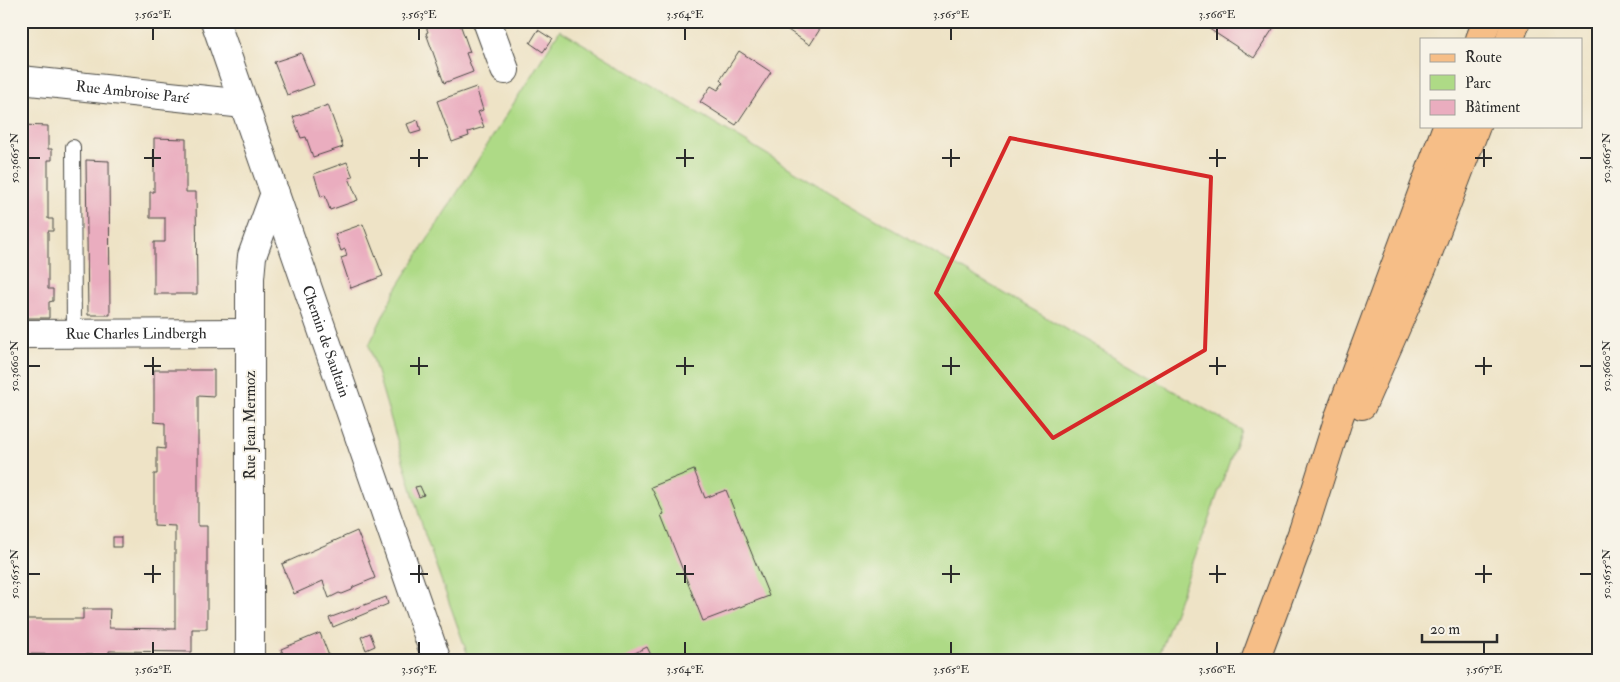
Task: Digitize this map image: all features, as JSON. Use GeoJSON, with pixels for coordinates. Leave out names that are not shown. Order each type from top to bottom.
{"type":"FeatureCollection","features":[{"type":"Feature","properties":{"kind":"main road"},"geometry":{"type":"LineString","coordinates":[[1480,38],[1487,21]]}},
{"type":"Feature","properties":{"kind":"main road"},"geometry":{"type":"LineString","coordinates":[[1510,38],[1516,21]]}},
{"type":"Feature","properties":{"kind":"main road"},"geometry":{"type":"LineString","coordinates":[[1255,661],[1303,532],[1336,426],[1447,128]]}},
{"type":"Feature","properties":{"kind":"main road"},"geometry":{"type":"LineString","coordinates":[[1303,532],[1343,448],[1423,266],[1475,128]]}},
{"type":"Feature","properties":{"kind":"street","name":"Chemin de Saultain"},"geometry":{"type":"LineString","coordinates":[[214,21],[437,661]]}},
{"type":"Feature","properties":{"kind":"street"},"geometry":{"type":"LineString","coordinates":[[487,21],[505,70]]}},
{"type":"Feature","properties":{"kind":"street","name":"Rue Ambroise Paré"},"geometry":{"type":"LineString","coordinates":[[21,80],[244,104]]}},
{"type":"Feature","properties":{"kind":"street","name":"Rue Jean Mermoz"},"geometry":{"type":"LineString","coordinates":[[250,661],[250,278],[252,256],[275,193]]}},
{"type":"Feature","properties":{"kind":"street","name":"Rue Charles Lindbergh"},"geometry":{"type":"LineString","coordinates":[[21,334],[250,333]]}},
{"type":"Feature","properties":{"kind":"lane"},"geometry":{"type":"LineString","coordinates":[[73,147],[74,334]]}},
{"type":"Feature","properties":{"kind":"highlighted area"},"geometry":{"type":"Polygon","coordinates":[[[1010,138],[1211,177],[1205,350],[1053,438],[936,293],[1010,138]]]}},
{"type":"Feature","properties":{"kind":"green space"},"geometry":{"type":"Polygon","coordinates":[[[560,30],[841,199],[1241,430],[1157,661],[470,661],[425,535],[369,345],[395,291],[560,30]]]}},
{"type":"Feature","properties":{"kind":"building"},"geometry":{"type":"Polygon","coordinates":[[[112,21],[123,21],[119,27],[112,21]]]}},
{"type":"Feature","properties":{"kind":"building"},"geometry":{"type":"Polygon","coordinates":[[[424,21],[459,21],[470,52],[466,53],[473,72],[444,83],[426,33],[428,32],[424,21]]]}},
{"type":"Feature","properties":{"kind":"building"},"geometry":{"type":"Polygon","coordinates":[[[785,21],[825,21],[810,45],[782,26],[785,21]]]}},
{"type":"Feature","properties":{"kind":"building"},"geometry":{"type":"Polygon","coordinates":[[[1201,21],[1278,21],[1254,58],[1200,23],[1201,21]]]}},
{"type":"Feature","properties":{"kind":"building"},"geometry":{"type":"Polygon","coordinates":[[[538,30],[552,39],[543,52],[530,43],[538,30]]]}},
{"type":"Feature","properties":{"kind":"building"},"geometry":{"type":"Polygon","coordinates":[[[739,51],[771,72],[736,125],[700,102],[711,86],[718,90],[723,83],[720,80],[739,51]]]}},
{"type":"Feature","properties":{"kind":"building"},"geometry":{"type":"Polygon","coordinates":[[[301,53],[314,85],[287,95],[274,62],[301,53]]]}},
{"type":"Feature","properties":{"kind":"building"},"geometry":{"type":"Polygon","coordinates":[[[476,87],[483,110],[478,112],[484,127],[468,132],[469,136],[452,142],[437,101],[476,87]]]}},
{"type":"Feature","properties":{"kind":"building"},"geometry":{"type":"Polygon","coordinates":[[[328,105],[343,147],[313,157],[306,137],[301,138],[293,117],[328,105]]]}},
{"type":"Feature","properties":{"kind":"building"},"geometry":{"type":"Polygon","coordinates":[[[418,120],[421,131],[411,134],[407,124],[418,120]]]}},
{"type":"Feature","properties":{"kind":"building"},"geometry":{"type":"Polygon","coordinates":[[[21,125],[48,126],[48,149],[52,149],[52,160],[48,160],[48,219],[53,219],[53,231],[48,231],[48,289],[53,289],[53,301],[49,302],[49,318],[21,318],[21,125]]]}},
{"type":"Feature","properties":{"kind":"building"},"geometry":{"type":"Polygon","coordinates":[[[154,138],[186,139],[186,192],[196,192],[197,294],[154,294],[154,242],[165,242],[165,218],[150,218],[150,192],[154,192],[154,138]]]}},
{"type":"Feature","properties":{"kind":"building"},"geometry":{"type":"Polygon","coordinates":[[[86,160],[109,161],[110,315],[88,315],[86,160]]]}},
{"type":"Feature","properties":{"kind":"building"},"geometry":{"type":"Polygon","coordinates":[[[347,162],[353,177],[349,178],[358,200],[330,210],[325,195],[321,197],[314,174],[347,162]]]}},
{"type":"Feature","properties":{"kind":"building"},"geometry":{"type":"Polygon","coordinates":[[[363,224],[383,276],[351,288],[341,258],[347,256],[345,249],[341,251],[335,234],[363,224]]]}},
{"type":"Feature","properties":{"kind":"building"},"geometry":{"type":"Polygon","coordinates":[[[154,370],[214,370],[214,397],[198,396],[198,526],[207,526],[207,629],[192,629],[192,652],[109,651],[109,655],[21,654],[21,619],[83,619],[83,609],[110,609],[109,628],[175,629],[175,526],[154,525],[154,474],[157,474],[157,448],[165,449],[165,423],[154,422],[154,370]]]}},
{"type":"Feature","properties":{"kind":"building"},"geometry":{"type":"Polygon","coordinates":[[[694,470],[705,498],[726,490],[769,596],[703,621],[661,515],[664,514],[651,487],[694,470]]]}},
{"type":"Feature","properties":{"kind":"building"},"geometry":{"type":"Polygon","coordinates":[[[420,486],[424,495],[419,497],[415,487],[420,486]]]}},
{"type":"Feature","properties":{"kind":"building"},"geometry":{"type":"Polygon","coordinates":[[[357,531],[375,578],[353,587],[352,590],[329,598],[323,581],[294,594],[282,564],[357,531]]]}},
{"type":"Feature","properties":{"kind":"building"},"geometry":{"type":"Polygon","coordinates":[[[113,537],[121,537],[121,547],[113,547],[113,537]]]}},
{"type":"Feature","properties":{"kind":"building"},"geometry":{"type":"Polygon","coordinates":[[[386,597],[388,604],[333,627],[329,618],[386,597]]]}},
{"type":"Feature","properties":{"kind":"building"},"geometry":{"type":"Polygon","coordinates":[[[320,633],[331,661],[286,661],[281,649],[320,633]]]}},
{"type":"Feature","properties":{"kind":"building"},"geometry":{"type":"Polygon","coordinates":[[[370,633],[375,646],[366,650],[361,637],[370,633]]]}},
{"type":"Feature","properties":{"kind":"building"},"geometry":{"type":"Polygon","coordinates":[[[647,647],[654,661],[619,661],[647,647]]]}}]}
